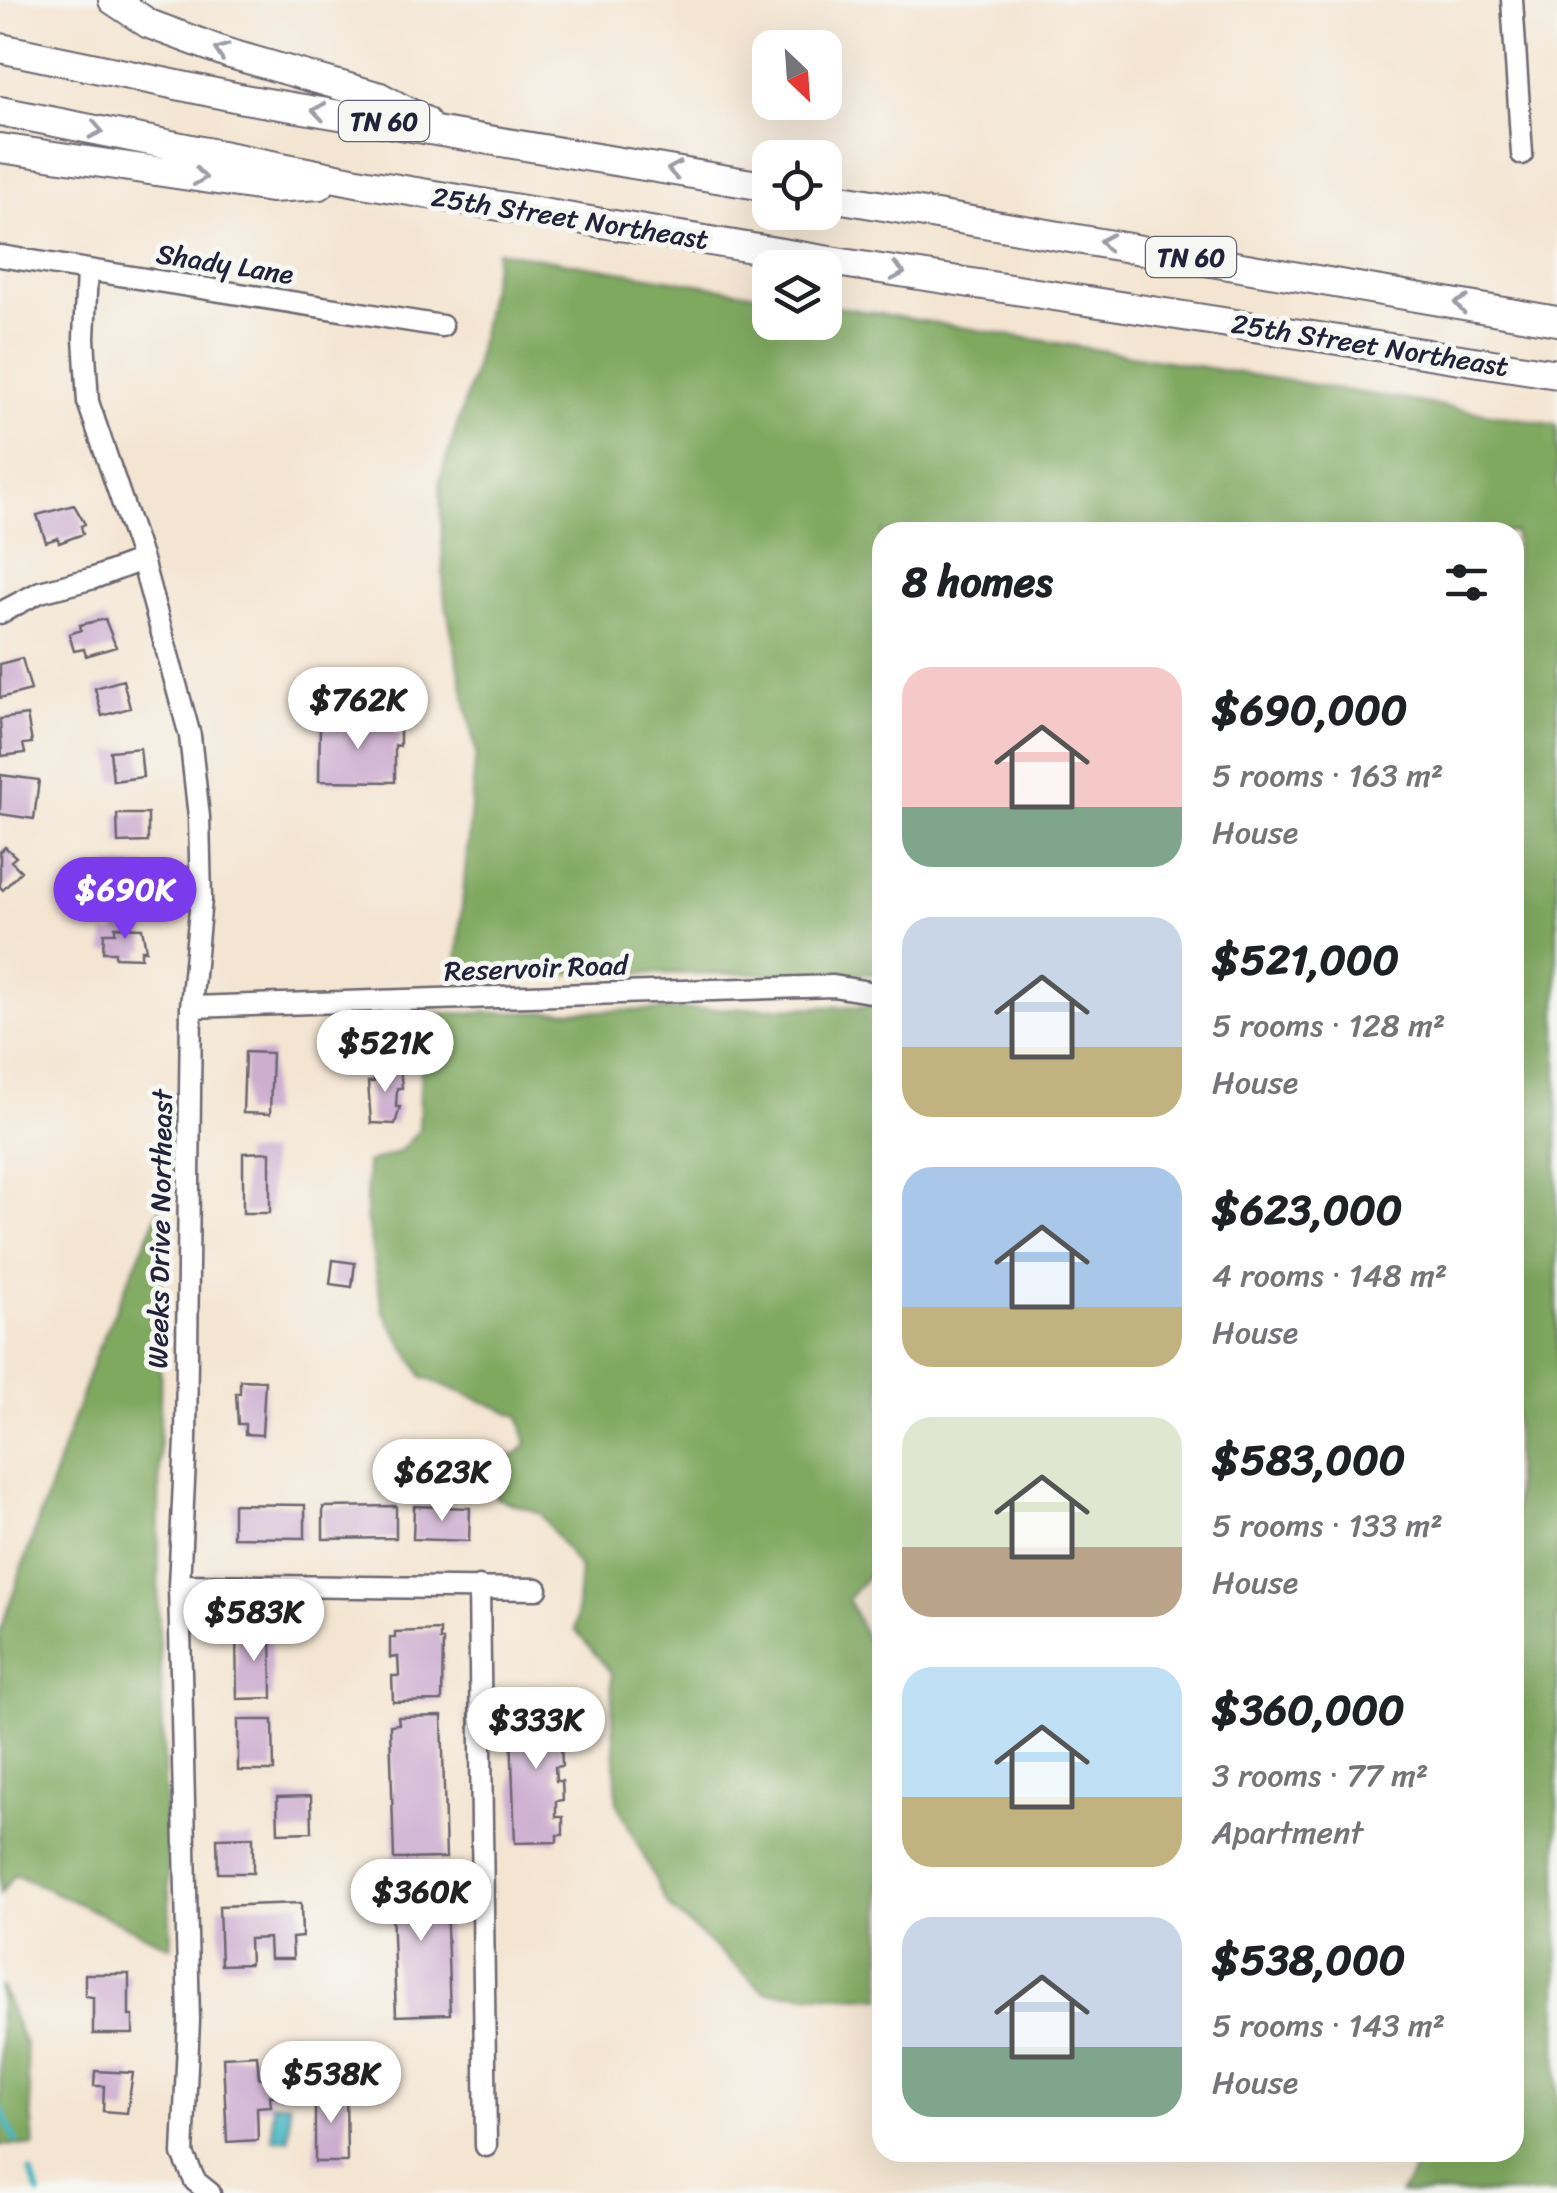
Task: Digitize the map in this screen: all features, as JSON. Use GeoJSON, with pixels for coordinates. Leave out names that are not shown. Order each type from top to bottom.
{"type":"FeatureCollection","features":[{"type":"Feature","properties":{"kind":"highway"},"geometry":{"type":"LineString","coordinates":[[112,0],[150,24],[227,54],[380,97],[444,131]]}},
{"type":"Feature","properties":{"kind":"highway","name":"TN 60"},"geometry":{"type":"LineString","coordinates":[[0,48],[244,99],[752,184]]}},
{"type":"Feature","properties":{"kind":"highway","name":"25th Street Northeast"},"geometry":{"type":"LineString","coordinates":[[0,110],[362,183],[817,259],[1557,374]]}},
{"type":"Feature","properties":{"kind":"highway"},"geometry":{"type":"LineString","coordinates":[[0,148],[271,188],[362,183]]}},
{"type":"Feature","properties":{"kind":"highway","name":"25th Street Northeast"},"geometry":{"type":"LineString","coordinates":[[842,199],[1557,321]]}},
{"type":"Feature","properties":{"kind":"street"},"geometry":{"type":"LineString","coordinates":[[1512,0],[1522,154]]}},
{"type":"Feature","properties":{"kind":"street","name":"Shady Lane"},"geometry":{"type":"LineString","coordinates":[[0,256],[442,326]]}},
{"type":"Feature","properties":{"kind":"street","name":"Weeks Drive Northeast"},"geometry":{"type":"LineString","coordinates":[[87,270],[84,338],[88,402],[142,560],[190,736],[199,816],[201,899],[190,1007],[186,1440],[179,1585],[189,2020],[183,2154],[195,2181],[210,2193]]}},
{"type":"Feature","properties":{"kind":"street"},"geometry":{"type":"LineString","coordinates":[[0,613],[40,592],[142,560]]}},
{"type":"Feature","properties":{"kind":"street","name":"Reservoir Road"},"geometry":{"type":"LineString","coordinates":[[190,1007],[833,986],[872,992]]}},
{"type":"Feature","properties":{"kind":"street"},"geometry":{"type":"LineString","coordinates":[[179,1585],[537,1589]]}},
{"type":"Feature","properties":{"kind":"street"},"geometry":{"type":"LineString","coordinates":[[479,1588],[486,2146]]}},
{"type":"Feature","properties":{"kind":"green space"},"geometry":{"type":"Polygon","coordinates":[[[497,251],[752,293],[752,340],[842,340],[842,308],[1557,425],[1557,2193],[1400,2193],[1412,2176],[1413,2162],[1524,2162],[1524,522],[872,522],[872,974],[456,973],[476,752],[444,594],[440,480],[474,372],[497,251]]]}},
{"type":"Feature","properties":{"kind":"green space"},"geometry":{"type":"Polygon","coordinates":[[[872,1006],[872,1571],[848,1599],[872,1651],[872,1997],[765,1992],[669,1907],[617,1803],[611,1673],[575,1630],[580,1569],[540,1513],[496,1498],[486,1456],[516,1455],[527,1444],[519,1416],[423,1377],[383,1311],[366,1216],[367,1163],[399,1152],[419,1130],[422,1014],[872,1006]]]}},
{"type":"Feature","properties":{"kind":"green space"},"geometry":{"type":"Polygon","coordinates":[[[162,1204],[158,1605],[171,1947],[15,1874],[0,1894],[0,1632],[95,1356],[162,1204]]]}},
{"type":"Feature","properties":{"kind":"green space"},"geometry":{"type":"Polygon","coordinates":[[[0,1985],[25,2044],[34,2146],[0,2145],[0,1985]]]}},
{"type":"Feature","properties":{"kind":"water"},"geometry":{"type":"Polygon","coordinates":[[[272,2103],[289,2103],[289,2139],[272,2139],[272,2103]]]}},
{"type":"Feature","properties":{"kind":"building"},"geometry":{"type":"Polygon","coordinates":[[[74,505],[85,524],[81,526],[83,534],[59,543],[58,538],[46,542],[37,515],[74,505]]]}},
{"type":"Feature","properties":{"kind":"building"},"geometry":{"type":"Polygon","coordinates":[[[105,619],[116,647],[86,656],[84,649],[74,651],[69,634],[81,630],[80,625],[105,619]]]}},
{"type":"Feature","properties":{"kind":"building"},"geometry":{"type":"Polygon","coordinates":[[[22,658],[31,690],[0,698],[0,664],[22,658]]]}},
{"type":"Feature","properties":{"kind":"building"},"geometry":{"type":"Polygon","coordinates":[[[123,680],[130,708],[102,716],[95,688],[123,680]]]}},
{"type":"Feature","properties":{"kind":"building"},"geometry":{"type":"Polygon","coordinates":[[[27,715],[32,743],[23,744],[25,753],[2,756],[0,719],[27,715]]]}},
{"type":"Feature","properties":{"kind":"building"},"geometry":{"type":"Polygon","coordinates":[[[320,723],[400,724],[400,746],[395,745],[395,782],[319,781],[320,723]]]}},
{"type":"Feature","properties":{"kind":"building"},"geometry":{"type":"Polygon","coordinates":[[[140,748],[143,777],[113,781],[110,751],[140,748]]]}},
{"type":"Feature","properties":{"kind":"building"},"geometry":{"type":"Polygon","coordinates":[[[1,775],[39,780],[34,819],[0,814],[1,775]]]}},
{"type":"Feature","properties":{"kind":"building"},"geometry":{"type":"Polygon","coordinates":[[[117,814],[148,814],[148,842],[118,843],[117,814]]]}},
{"type":"Feature","properties":{"kind":"building"},"geometry":{"type":"Polygon","coordinates":[[[5,847],[16,857],[11,861],[21,871],[3,890],[0,852],[5,847]]]}},
{"type":"Feature","properties":{"kind":"building"},"geometry":{"type":"Polygon","coordinates":[[[106,865],[145,865],[149,894],[118,895],[117,891],[106,891],[106,865]]]}},
{"type":"Feature","properties":{"kind":"building"},"geometry":{"type":"Polygon","coordinates":[[[115,927],[142,928],[146,950],[141,950],[141,958],[115,957],[115,952],[103,952],[104,933],[115,933],[115,927]]]}},
{"type":"Feature","properties":{"kind":"building"},"geometry":{"type":"Polygon","coordinates":[[[245,1052],[272,1053],[270,1114],[243,1113],[245,1052]]]}},
{"type":"Feature","properties":{"kind":"building"},"geometry":{"type":"Polygon","coordinates":[[[374,1067],[400,1067],[402,1088],[397,1088],[396,1107],[400,1107],[395,1124],[371,1123],[368,1082],[374,1082],[374,1067]]]}},
{"type":"Feature","properties":{"kind":"building"},"geometry":{"type":"Polygon","coordinates":[[[270,1152],[270,1213],[243,1213],[243,1153],[270,1152]]]}},
{"type":"Feature","properties":{"kind":"building"},"geometry":{"type":"Polygon","coordinates":[[[333,1260],[355,1263],[352,1287],[330,1284],[333,1260]]]}},
{"type":"Feature","properties":{"kind":"building"},"geometry":{"type":"Polygon","coordinates":[[[240,1380],[265,1381],[262,1435],[245,1434],[245,1424],[238,1424],[236,1393],[240,1393],[240,1380]]]}},
{"type":"Feature","properties":{"kind":"building"},"geometry":{"type":"Polygon","coordinates":[[[233,1504],[305,1505],[305,1538],[233,1537],[233,1504]]]}},
{"type":"Feature","properties":{"kind":"building"},"geometry":{"type":"Polygon","coordinates":[[[396,1506],[396,1538],[323,1539],[323,1507],[396,1506]]]}},
{"type":"Feature","properties":{"kind":"building"},"geometry":{"type":"Polygon","coordinates":[[[414,1506],[470,1508],[469,1541],[413,1539],[414,1506]]]}},
{"type":"Feature","properties":{"kind":"building"},"geometry":{"type":"Polygon","coordinates":[[[271,1628],[272,1698],[237,1699],[236,1629],[271,1628]]]}},
{"type":"Feature","properties":{"kind":"building"},"geometry":{"type":"Polygon","coordinates":[[[440,1630],[442,1701],[393,1702],[392,1676],[399,1676],[398,1657],[390,1658],[390,1638],[395,1638],[395,1632],[440,1630]]]}},
{"type":"Feature","properties":{"kind":"building"},"geometry":{"type":"Polygon","coordinates":[[[554,1702],[554,1711],[561,1710],[562,1733],[556,1733],[562,1766],[555,1767],[556,1781],[562,1781],[563,1800],[556,1801],[556,1817],[563,1817],[563,1835],[557,1835],[557,1842],[515,1843],[510,1704],[554,1702]]]}},
{"type":"Feature","properties":{"kind":"building"},"geometry":{"type":"Polygon","coordinates":[[[442,1716],[446,1858],[394,1859],[390,1725],[399,1724],[398,1717],[442,1716]]]}},
{"type":"Feature","properties":{"kind":"building"},"geometry":{"type":"Polygon","coordinates":[[[238,1720],[273,1720],[274,1771],[238,1771],[238,1720]]]}},
{"type":"Feature","properties":{"kind":"building"},"geometry":{"type":"Polygon","coordinates":[[[311,1796],[312,1832],[278,1833],[277,1797],[311,1796]]]}},
{"type":"Feature","properties":{"kind":"building"},"geometry":{"type":"Polygon","coordinates":[[[253,1837],[253,1873],[218,1873],[217,1838],[253,1837]]]}},
{"type":"Feature","properties":{"kind":"building"},"geometry":{"type":"Polygon","coordinates":[[[445,1870],[450,2014],[396,2016],[391,1882],[401,1881],[401,1872],[445,1870]]]}},
{"type":"Feature","properties":{"kind":"building"},"geometry":{"type":"Polygon","coordinates":[[[301,1903],[302,1937],[292,1938],[293,1959],[270,1959],[269,1938],[249,1939],[250,1964],[221,1965],[219,1906],[301,1903]]]}},
{"type":"Feature","properties":{"kind":"building"},"geometry":{"type":"Polygon","coordinates":[[[85,1974],[129,1974],[133,2034],[93,2034],[93,1997],[85,1996],[85,1974]]]}},
{"type":"Feature","properties":{"kind":"building"},"geometry":{"type":"Polygon","coordinates":[[[257,2055],[259,2078],[295,2076],[296,2094],[270,2096],[271,2106],[257,2107],[258,2140],[227,2142],[223,2057],[257,2055]]]}},
{"type":"Feature","properties":{"kind":"building"},"geometry":{"type":"Polygon","coordinates":[[[95,2071],[133,2073],[127,2113],[103,2111],[104,2086],[94,2086],[95,2071]]]}},
{"type":"Feature","properties":{"kind":"building"},"geometry":{"type":"Polygon","coordinates":[[[346,2089],[347,2162],[315,2162],[315,2090],[346,2089]]]}},
{"type":"Feature","properties":{"kind":"waterway"},"geometry":{"type":"LineString","coordinates":[[0,2108],[16,2142]]}},
{"type":"Feature","properties":{"kind":"waterway"},"geometry":{"type":"LineString","coordinates":[[30,2172],[39,2193]]}}]}
